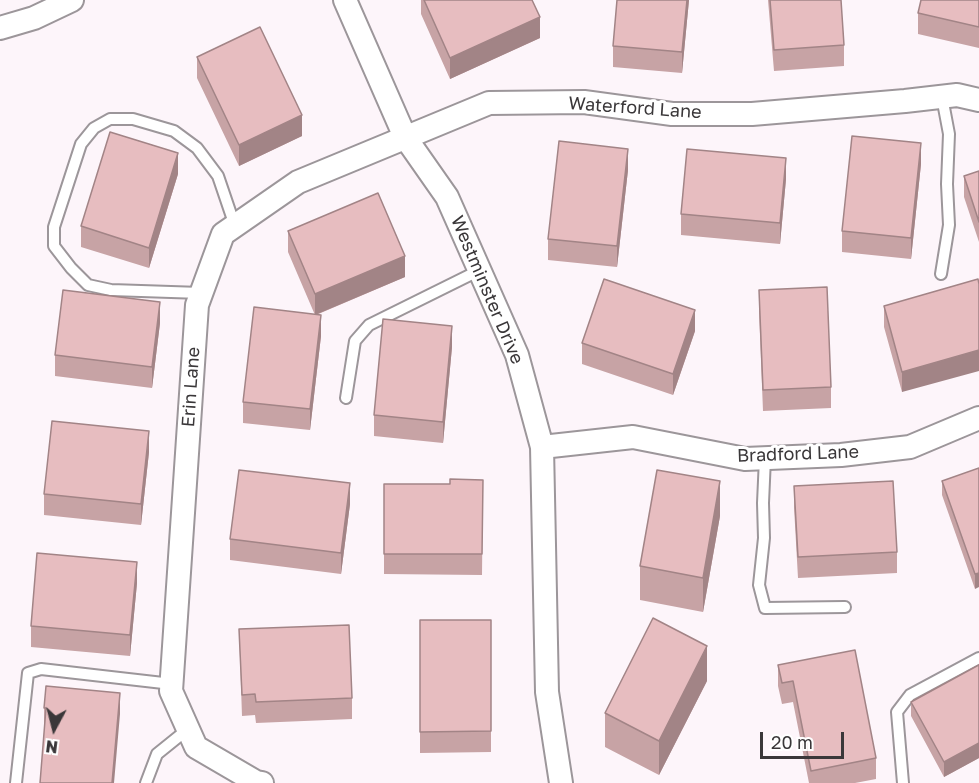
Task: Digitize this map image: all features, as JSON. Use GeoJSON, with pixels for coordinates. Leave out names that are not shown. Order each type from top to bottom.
{"type":"FeatureCollection","features":[{"type":"Feature","properties":{"kind":"street"},"geometry":{"type":"LineString","coordinates":[[0,28],[34,18],[72,0]]}},
{"type":"Feature","properties":{"kind":"street","name":"Westminster Drive"},"geometry":{"type":"LineString","coordinates":[[345,0],[405,136],[447,197],[517,355],[542,447],[547,692],[561,783]]}},
{"type":"Feature","properties":{"kind":"street","name":"Waterford Lane"},"geometry":{"type":"LineString","coordinates":[[405,136],[489,103],[584,102],[672,114],[753,114],[957,95],[979,100]]}},
{"type":"Feature","properties":{"kind":"street","name":"Erin Lane"},"geometry":{"type":"LineString","coordinates":[[192,738],[171,691],[197,305],[201,293],[224,234],[298,182],[405,136]]}},
{"type":"Feature","properties":{"kind":"street","name":"Bradford Lane"},"geometry":{"type":"LineString","coordinates":[[542,447],[633,438],[745,459],[840,455],[910,447],[979,418]]}},
{"type":"Feature","properties":{"kind":"street"},"geometry":{"type":"LineString","coordinates":[[192,738],[256,782],[262,783]]}},
{"type":"Feature","properties":{"kind":"lane"},"geometry":{"type":"LineString","coordinates":[[941,274],[949,225],[948,134],[942,97]]}},
{"type":"Feature","properties":{"kind":"lane"},"geometry":{"type":"LineString","coordinates":[[201,293],[111,290],[88,285],[70,268],[54,246],[54,227],[81,144],[94,128],[110,119],[133,119],[174,131],[197,148],[219,176],[235,226]]}},
{"type":"Feature","properties":{"kind":"lane"},"geometry":{"type":"LineString","coordinates":[[346,398],[355,341],[369,325],[480,270]]}},
{"type":"Feature","properties":{"kind":"lane"},"geometry":{"type":"LineString","coordinates":[[765,458],[764,538],[759,585],[765,609],[844,607]]}},
{"type":"Feature","properties":{"kind":"lane"},"geometry":{"type":"LineString","coordinates":[[903,783],[897,712],[910,694],[979,658]]}},
{"type":"Feature","properties":{"kind":"lane"},"geometry":{"type":"LineString","coordinates":[[16,783],[28,673],[41,669],[172,684]]}},
{"type":"Feature","properties":{"kind":"lane"},"geometry":{"type":"LineString","coordinates":[[147,783],[157,754],[192,738]]}},
{"type":"Feature","properties":{"kind":"building"},"geometry":{"type":"Polygon","coordinates":[[[424,0],[532,0],[540,17],[450,58],[424,0]]]}},
{"type":"Feature","properties":{"kind":"building"},"geometry":{"type":"Polygon","coordinates":[[[617,0],[687,0],[682,52],[613,46],[617,0]]]}},
{"type":"Feature","properties":{"kind":"building"},"geometry":{"type":"Polygon","coordinates":[[[770,0],[841,0],[844,45],[774,50],[770,0]]]}},
{"type":"Feature","properties":{"kind":"building"},"geometry":{"type":"Polygon","coordinates":[[[921,0],[979,0],[979,27],[918,13],[921,0]]]}},
{"type":"Feature","properties":{"kind":"building"},"geometry":{"type":"Polygon","coordinates":[[[260,27],[302,115],[239,145],[197,57],[260,27]]]}},
{"type":"Feature","properties":{"kind":"building"},"geometry":{"type":"Polygon","coordinates":[[[110,132],[178,153],[149,248],[81,226],[110,132]]]}},
{"type":"Feature","properties":{"kind":"building"},"geometry":{"type":"Polygon","coordinates":[[[852,136],[921,143],[911,238],[842,231],[852,136]]]}},
{"type":"Feature","properties":{"kind":"building"},"geometry":{"type":"Polygon","coordinates":[[[559,141],[628,149],[617,246],[548,239],[559,141]]]}},
{"type":"Feature","properties":{"kind":"building"},"geometry":{"type":"Polygon","coordinates":[[[687,149],[786,158],[780,223],[681,214],[687,149]]]}},
{"type":"Feature","properties":{"kind":"building"},"geometry":{"type":"Polygon","coordinates":[[[979,171],[979,222],[964,176],[979,171]]]}},
{"type":"Feature","properties":{"kind":"building"},"geometry":{"type":"Polygon","coordinates":[[[378,193],[405,256],[315,294],[288,231],[378,193]]]}},
{"type":"Feature","properties":{"kind":"building"},"geometry":{"type":"Polygon","coordinates":[[[604,279],[695,310],[673,374],[582,343],[604,279]]]}},
{"type":"Feature","properties":{"kind":"building"},"geometry":{"type":"Polygon","coordinates":[[[978,279],[979,350],[902,372],[884,306],[978,279]]]}},
{"type":"Feature","properties":{"kind":"building"},"geometry":{"type":"Polygon","coordinates":[[[827,287],[831,387],[763,390],[759,290],[827,287]]]}},
{"type":"Feature","properties":{"kind":"building"},"geometry":{"type":"Polygon","coordinates":[[[63,290],[160,302],[152,367],[55,355],[63,290]]]}},
{"type":"Feature","properties":{"kind":"building"},"geometry":{"type":"Polygon","coordinates":[[[254,307],[321,315],[310,409],[243,402],[254,307]]]}},
{"type":"Feature","properties":{"kind":"building"},"geometry":{"type":"Polygon","coordinates":[[[383,319],[452,326],[443,422],[374,415],[383,319]]]}},
{"type":"Feature","properties":{"kind":"building"},"geometry":{"type":"Polygon","coordinates":[[[52,421],[149,431],[141,504],[44,494],[52,421]]]}},
{"type":"Feature","properties":{"kind":"building"},"geometry":{"type":"Polygon","coordinates":[[[979,468],[979,573],[975,574],[942,481],[979,468]]]}},
{"type":"Feature","properties":{"kind":"building"},"geometry":{"type":"Polygon","coordinates":[[[239,470],[350,483],[341,553],[230,539],[239,470]]]}},
{"type":"Feature","properties":{"kind":"building"},"geometry":{"type":"Polygon","coordinates":[[[657,470],[720,481],[703,578],[640,566],[657,470]]]}},
{"type":"Feature","properties":{"kind":"building"},"geometry":{"type":"Polygon","coordinates":[[[450,479],[483,480],[482,554],[384,554],[384,484],[450,484],[450,479]]]}},
{"type":"Feature","properties":{"kind":"building"},"geometry":{"type":"Polygon","coordinates":[[[893,481],[897,552],[798,557],[794,486],[893,481]]]}},
{"type":"Feature","properties":{"kind":"building"},"geometry":{"type":"Polygon","coordinates":[[[37,553],[137,562],[130,635],[31,626],[37,553]]]}},
{"type":"Feature","properties":{"kind":"building"},"geometry":{"type":"Polygon","coordinates":[[[653,618],[707,646],[659,741],[605,713],[653,618]]]}},
{"type":"Feature","properties":{"kind":"building"},"geometry":{"type":"Polygon","coordinates":[[[420,620],[491,620],[491,731],[420,732],[420,620]]]}},
{"type":"Feature","properties":{"kind":"building"},"geometry":{"type":"Polygon","coordinates":[[[349,625],[352,698],[256,702],[255,694],[242,695],[239,629],[349,625]]]}},
{"type":"Feature","properties":{"kind":"building"},"geometry":{"type":"Polygon","coordinates":[[[855,650],[876,758],[811,771],[793,681],[782,683],[778,665],[855,650]]]}},
{"type":"Feature","properties":{"kind":"building"},"geometry":{"type":"Polygon","coordinates":[[[979,665],[979,743],[944,762],[911,702],[979,665]]]}},
{"type":"Feature","properties":{"kind":"building"},"geometry":{"type":"Polygon","coordinates":[[[46,686],[120,693],[112,783],[40,783],[46,686]]]}}]}
